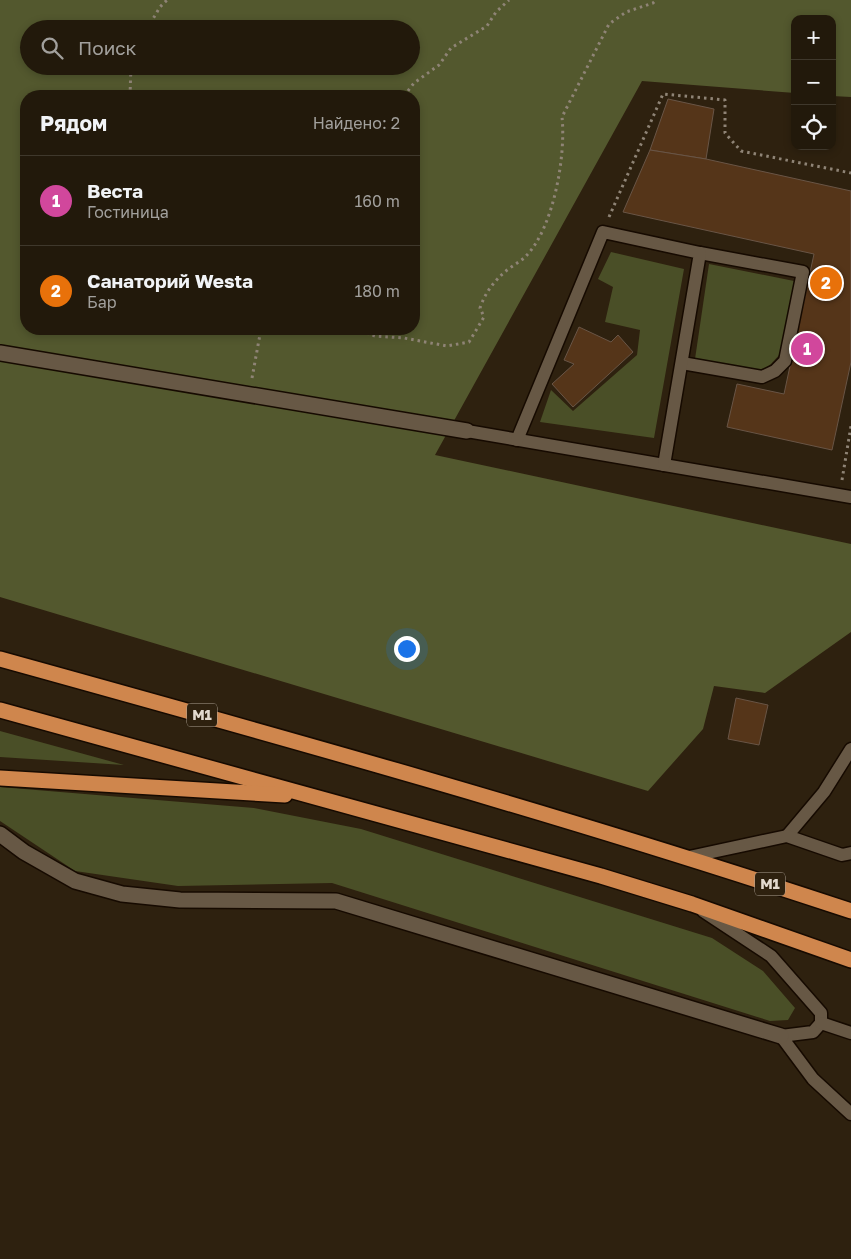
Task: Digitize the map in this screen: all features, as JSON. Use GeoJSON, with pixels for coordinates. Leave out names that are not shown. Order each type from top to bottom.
{"type":"FeatureCollection","features":[{"type":"Feature","properties":{"kind":"highway","name":"М1"},"geometry":{"type":"LineString","coordinates":[[0,659],[403,771],[689,857],[851,911]]}},
{"type":"Feature","properties":{"kind":"highway"},"geometry":{"type":"LineString","coordinates":[[0,710],[601,876],[692,904],[851,960]]}},
{"type":"Feature","properties":{"kind":"highway"},"geometry":{"type":"LineString","coordinates":[[0,778],[318,798]]}},
{"type":"Feature","properties":{"kind":"street"},"geometry":{"type":"LineString","coordinates":[[0,353],[467,431]]}},
{"type":"Feature","properties":{"kind":"street"},"geometry":{"type":"LineString","coordinates":[[0,834],[24,852],[75,881],[122,894],[180,900],[336,900],[782,1036]]}},
{"type":"Feature","properties":{"kind":"lane"},"geometry":{"type":"LineString","coordinates":[[518,440],[603,232],[700,253],[803,272],[785,361],[775,371],[762,377],[682,363]]}},
{"type":"Feature","properties":{"kind":"lane"},"geometry":{"type":"LineString","coordinates":[[664,465],[700,253]]}},
{"type":"Feature","properties":{"kind":"lane"},"geometry":{"type":"LineString","coordinates":[[467,431],[845,496]]}},
{"type":"Feature","properties":{"kind":"lane"},"geometry":{"type":"LineString","coordinates":[[787,836],[824,792],[851,749]]}},
{"type":"Feature","properties":{"kind":"lane"},"geometry":{"type":"LineString","coordinates":[[689,857],[787,836],[842,856],[851,853]]}},
{"type":"Feature","properties":{"kind":"lane"},"geometry":{"type":"LineString","coordinates":[[692,904],[771,956],[821,1013],[821,1023],[813,1032],[782,1036],[812,1079],[851,1114]]}},
{"type":"Feature","properties":{"kind":"lane"},"geometry":{"type":"LineString","coordinates":[[821,1023],[851,1033]]}},
{"type":"Feature","properties":{"kind":"path"},"geometry":{"type":"LineString","coordinates":[[152,20],[160,7],[167,0]]}},
{"type":"Feature","properties":{"kind":"path"},"geometry":{"type":"LineString","coordinates":[[409,90],[414,83],[439,65],[451,48],[486,26],[496,12],[509,0]]}},
{"type":"Feature","properties":{"kind":"path"},"geometry":{"type":"LineString","coordinates":[[372,335],[404,338],[447,346],[469,342],[484,317],[480,308],[485,294],[504,272],[527,255],[546,226],[558,172],[564,133],[562,117],[609,24],[626,12],[653,3],[656,0]]}},
{"type":"Feature","properties":{"kind":"path"},"geometry":{"type":"LineString","coordinates":[[130,90],[131,75]]}},
{"type":"Feature","properties":{"kind":"path"},"geometry":{"type":"LineString","coordinates":[[603,232],[664,94],[725,100],[725,133],[741,151],[851,173]]}},
{"type":"Feature","properties":{"kind":"path"},"geometry":{"type":"LineString","coordinates":[[250,394],[260,335]]}},
{"type":"Feature","properties":{"kind":"path"},"geometry":{"type":"LineString","coordinates":[[845,496],[851,426]]}},
{"type":"Feature","properties":{"kind":"green space"},"geometry":{"type":"Polygon","coordinates":[[[0,0],[851,0],[851,97],[836,96],[836,15],[791,15],[791,93],[642,81],[435,455],[851,544],[851,632],[765,693],[714,686],[703,729],[648,791],[0,597],[0,0]]]}},
{"type":"Feature","properties":{"kind":"green space"},"geometry":{"type":"Polygon","coordinates":[[[611,252],[684,269],[654,438],[540,422],[551,390],[573,411],[637,355],[640,330],[605,322],[613,287],[598,279],[611,252]]]}},
{"type":"Feature","properties":{"kind":"green space"},"geometry":{"type":"Polygon","coordinates":[[[709,264],[794,281],[782,352],[771,364],[761,371],[695,359],[709,264]]]}},
{"type":"Feature","properties":{"kind":"green space"},"geometry":{"type":"Polygon","coordinates":[[[0,731],[124,765],[0,757],[0,731]]]}},
{"type":"Feature","properties":{"kind":"green space"},"geometry":{"type":"Polygon","coordinates":[[[0,787],[254,808],[361,829],[712,938],[763,971],[795,1008],[788,1020],[770,1021],[332,883],[178,886],[75,871],[0,821],[0,787]]]}},
{"type":"Feature","properties":{"kind":"building"},"geometry":{"type":"Polygon","coordinates":[[[668,99],[714,109],[706,159],[650,150],[668,99]]]}},
{"type":"Feature","properties":{"kind":"building"},"geometry":{"type":"Polygon","coordinates":[[[650,150],[706,159],[851,191],[851,362],[832,450],[727,427],[737,384],[784,394],[814,254],[623,212],[650,150]]]}},
{"type":"Feature","properties":{"kind":"building"},"geometry":{"type":"Polygon","coordinates":[[[579,327],[611,342],[618,335],[633,352],[573,407],[552,384],[574,364],[564,360],[579,327]]]}},
{"type":"Feature","properties":{"kind":"building"},"geometry":{"type":"Polygon","coordinates":[[[736,698],[768,705],[759,745],[728,739],[736,698]]]}},
{"type":"Feature","properties":{"kind":"place","name":"Санаторий Westa"},"geometry":{"type":"Point","coordinates":[826,283]}},
{"type":"Feature","properties":{"kind":"place","name":"Веста"},"geometry":{"type":"Point","coordinates":[807,349]}}]}
